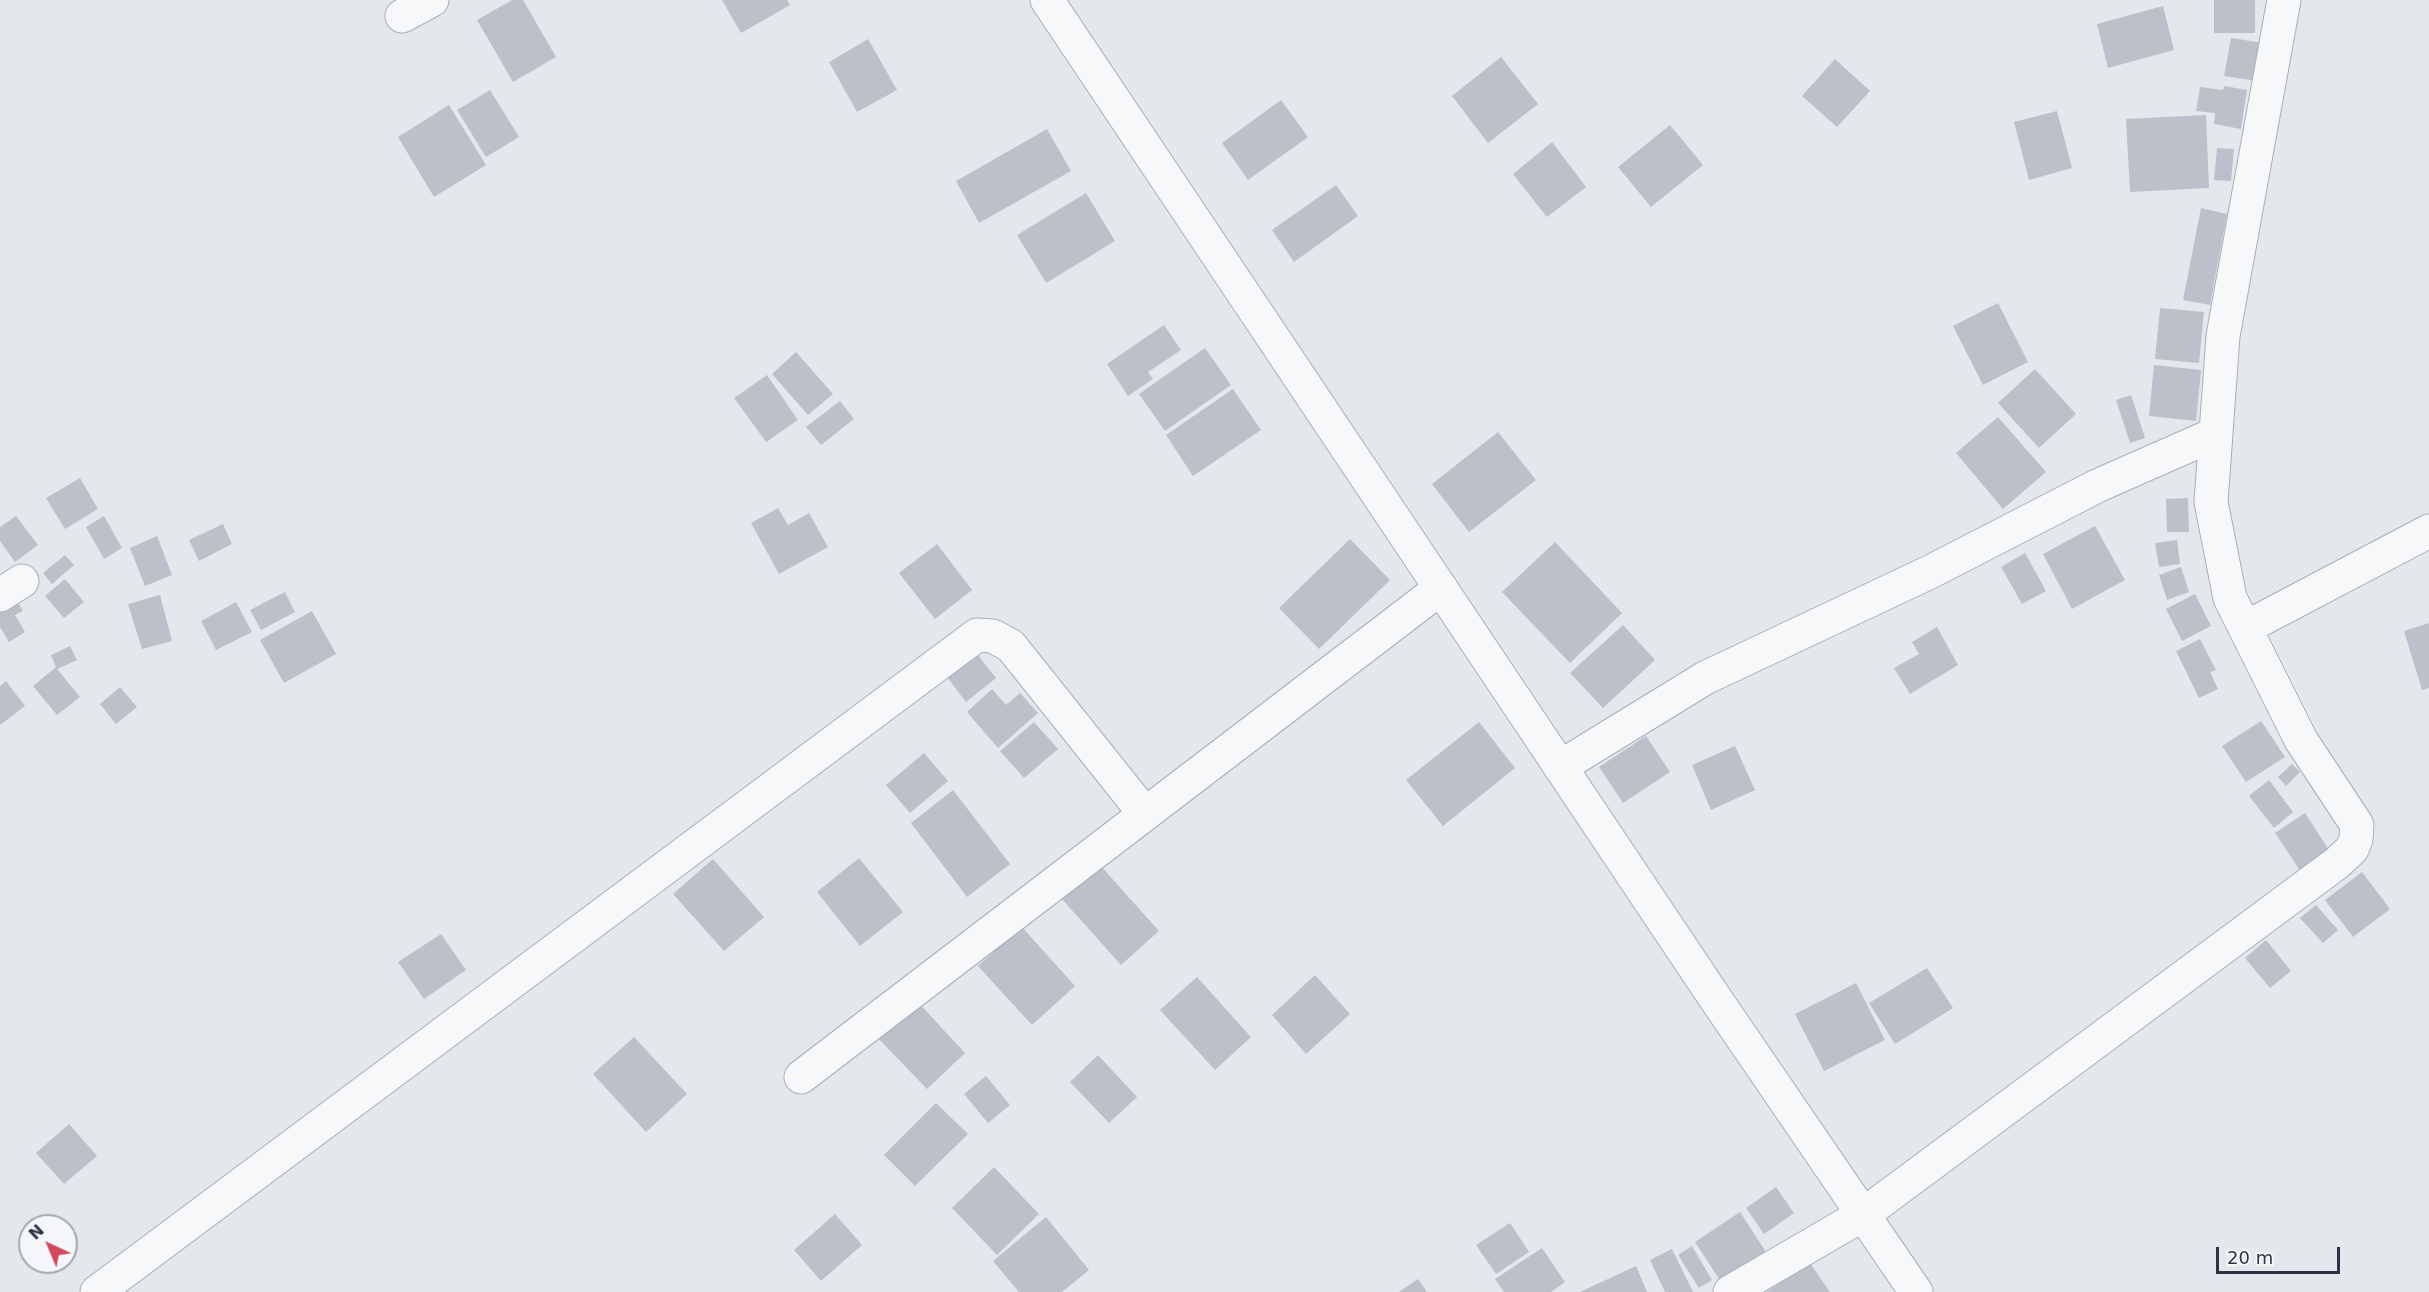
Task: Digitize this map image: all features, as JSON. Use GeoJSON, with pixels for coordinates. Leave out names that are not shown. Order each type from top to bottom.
{"type":"FeatureCollection","features":[{"type":"Feature","properties":{"kind":"street"},"geometry":{"type":"LineString","coordinates":[[402,16],[432,0]]}},
{"type":"Feature","properties":{"kind":"street"},"geometry":{"type":"LineString","coordinates":[[1047,0],[1715,998],[1916,1292]]}},
{"type":"Feature","properties":{"kind":"street"},"geometry":{"type":"LineString","coordinates":[[1730,1292],[1864,1214],[2337,863],[2352,849],[2356,839],[2357,825],[2301,740],[2230,598],[2211,502],[2223,336],[2284,0]]}},
{"type":"Feature","properties":{"kind":"street"},"geometry":{"type":"LineString","coordinates":[[1560,767],[1705,678],[1930,572],[2097,486],[2215,434]]}},
{"type":"Feature","properties":{"kind":"street"},"geometry":{"type":"LineString","coordinates":[[2245,628],[2429,531]]}},
{"type":"Feature","properties":{"kind":"street"},"geometry":{"type":"LineString","coordinates":[[801,1077],[1441,588]]}},
{"type":"Feature","properties":{"kind":"street"},"geometry":{"type":"LineString","coordinates":[[97,1292],[977,635],[993,636],[1011,646],[1145,814]]}},
{"type":"Feature","properties":{"kind":"building"},"geometry":{"type":"Polygon","coordinates":[[[512,0],[523,0],[556,57],[513,82],[477,20],[512,0]]]}},
{"type":"Feature","properties":{"kind":"building"},"geometry":{"type":"Polygon","coordinates":[[[722,0],[787,0],[790,5],[741,33],[722,0]]]}},
{"type":"Feature","properties":{"kind":"building"},"geometry":{"type":"Polygon","coordinates":[[[2214,0],[2255,0],[2255,33],[2214,33],[2214,0]]]}},
{"type":"Feature","properties":{"kind":"building"},"geometry":{"type":"Polygon","coordinates":[[[2163,6],[2174,50],[2108,68],[2097,24],[2163,6]]]}},
{"type":"Feature","properties":{"kind":"building"},"geometry":{"type":"Polygon","coordinates":[[[2231,38],[2263,43],[2257,81],[2224,76],[2231,38]]]}},
{"type":"Feature","properties":{"kind":"building"},"geometry":{"type":"Polygon","coordinates":[[[868,39],[897,90],[857,112],[829,62],[868,39]]]}},
{"type":"Feature","properties":{"kind":"building"},"geometry":{"type":"Polygon","coordinates":[[[1501,57],[1538,104],[1488,143],[1452,96],[1501,57]]]}},
{"type":"Feature","properties":{"kind":"building"},"geometry":{"type":"Polygon","coordinates":[[[1835,59],[1870,91],[1837,127],[1802,96],[1835,59]]]}},
{"type":"Feature","properties":{"kind":"building"},"geometry":{"type":"Polygon","coordinates":[[[2224,86],[2247,90],[2241,129],[2214,124],[2215,113],[2196,111],[2200,87],[2223,90],[2224,86]]]}},
{"type":"Feature","properties":{"kind":"building"},"geometry":{"type":"Polygon","coordinates":[[[490,90],[519,137],[486,157],[457,110],[490,90]]]}},
{"type":"Feature","properties":{"kind":"building"},"geometry":{"type":"Polygon","coordinates":[[[1281,100],[1308,137],[1248,180],[1222,143],[1281,100]]]}},
{"type":"Feature","properties":{"kind":"building"},"geometry":{"type":"Polygon","coordinates":[[[449,105],[486,165],[434,197],[398,137],[449,105]]]}},
{"type":"Feature","properties":{"kind":"building"},"geometry":{"type":"Polygon","coordinates":[[[2057,111],[2072,168],[2029,180],[2014,122],[2057,111]]]}},
{"type":"Feature","properties":{"kind":"building"},"geometry":{"type":"Polygon","coordinates":[[[2206,115],[2209,188],[2130,192],[2126,119],[2206,115]]]}},
{"type":"Feature","properties":{"kind":"building"},"geometry":{"type":"Polygon","coordinates":[[[1670,125],[1703,165],[1651,207],[1618,167],[1670,125]]]}},
{"type":"Feature","properties":{"kind":"building"},"geometry":{"type":"Polygon","coordinates":[[[1047,129],[1071,171],[979,223],[956,181],[1047,129]]]}},
{"type":"Feature","properties":{"kind":"building"},"geometry":{"type":"Polygon","coordinates":[[[1552,142],[1586,187],[1547,217],[1513,174],[1552,142]]]}},
{"type":"Feature","properties":{"kind":"building"},"geometry":{"type":"Polygon","coordinates":[[[2217,148],[2234,149],[2231,181],[2214,180],[2217,148]]]}},
{"type":"Feature","properties":{"kind":"building"},"geometry":{"type":"Polygon","coordinates":[[[1336,185],[1358,216],[1294,262],[1272,230],[1336,185]]]}},
{"type":"Feature","properties":{"kind":"building"},"geometry":{"type":"Polygon","coordinates":[[[1086,193],[1115,241],[1046,283],[1017,235],[1086,193]]]}},
{"type":"Feature","properties":{"kind":"building"},"geometry":{"type":"Polygon","coordinates":[[[2201,208],[2227,214],[2210,305],[2183,300],[2201,208]]]}},
{"type":"Feature","properties":{"kind":"building"},"geometry":{"type":"Polygon","coordinates":[[[1998,303],[2028,362],[1983,385],[1953,326],[1998,303]]]}},
{"type":"Feature","properties":{"kind":"building"},"geometry":{"type":"Polygon","coordinates":[[[2160,308],[2204,312],[2199,363],[2155,359],[2160,308]]]}},
{"type":"Feature","properties":{"kind":"building"},"geometry":{"type":"Polygon","coordinates":[[[1164,325],[1181,350],[1148,372],[1153,379],[1128,396],[1107,364],[1164,325]]]}},
{"type":"Feature","properties":{"kind":"building"},"geometry":{"type":"Polygon","coordinates":[[[1205,348],[1231,385],[1165,431],[1139,394],[1205,348]]]}},
{"type":"Feature","properties":{"kind":"building"},"geometry":{"type":"Polygon","coordinates":[[[796,352],[833,394],[808,415],[772,374],[796,352]]]}},
{"type":"Feature","properties":{"kind":"building"},"geometry":{"type":"Polygon","coordinates":[[[2154,365],[2201,370],[2196,421],[2149,416],[2154,365]]]}},
{"type":"Feature","properties":{"kind":"building"},"geometry":{"type":"Polygon","coordinates":[[[2035,369],[2076,414],[2039,448],[1998,403],[2035,369]]]}},
{"type":"Feature","properties":{"kind":"building"},"geometry":{"type":"Polygon","coordinates":[[[767,375],[798,420],[766,442],[734,398],[767,375]]]}},
{"type":"Feature","properties":{"kind":"building"},"geometry":{"type":"Polygon","coordinates":[[[1233,389],[1261,430],[1193,476],[1166,435],[1233,389]]]}},
{"type":"Feature","properties":{"kind":"building"},"geometry":{"type":"Polygon","coordinates":[[[2131,395],[2145,438],[2130,443],[2116,400],[2131,395]]]}},
{"type":"Feature","properties":{"kind":"building"},"geometry":{"type":"Polygon","coordinates":[[[840,401],[854,419],[821,445],[806,427],[840,401]]]}},
{"type":"Feature","properties":{"kind":"building"},"geometry":{"type":"Polygon","coordinates":[[[1998,417],[2046,472],[2003,509],[1956,453],[1998,417]]]}},
{"type":"Feature","properties":{"kind":"building"},"geometry":{"type":"Polygon","coordinates":[[[1498,432],[1536,480],[1469,532],[1432,484],[1498,432]]]}},
{"type":"Feature","properties":{"kind":"building"},"geometry":{"type":"Polygon","coordinates":[[[80,478],[98,509],[65,529],[46,498],[80,478]]]}},
{"type":"Feature","properties":{"kind":"building"},"geometry":{"type":"Polygon","coordinates":[[[2188,498],[2189,532],[2167,532],[2166,499],[2188,498]]]}},
{"type":"Feature","properties":{"kind":"building"},"geometry":{"type":"Polygon","coordinates":[[[778,508],[788,525],[809,513],[828,547],[779,574],[751,523],[778,508]]]}},
{"type":"Feature","properties":{"kind":"building"},"geometry":{"type":"Polygon","coordinates":[[[16,516],[38,545],[15,562],[0,541],[0,527],[16,516]]]}},
{"type":"Feature","properties":{"kind":"building"},"geometry":{"type":"Polygon","coordinates":[[[104,516],[122,548],[104,559],[86,527],[104,516]]]}},
{"type":"Feature","properties":{"kind":"building"},"geometry":{"type":"Polygon","coordinates":[[[223,524],[232,544],[199,561],[189,540],[223,524]]]}},
{"type":"Feature","properties":{"kind":"building"},"geometry":{"type":"Polygon","coordinates":[[[2095,526],[2125,580],[2072,609],[2043,554],[2095,526]]]}},
{"type":"Feature","properties":{"kind":"building"},"geometry":{"type":"Polygon","coordinates":[[[157,536],[172,575],[145,586],[130,548],[157,536]]]}},
{"type":"Feature","properties":{"kind":"building"},"geometry":{"type":"Polygon","coordinates":[[[1350,539],[1390,580],[1319,649],[1279,608],[1350,539]]]}},
{"type":"Feature","properties":{"kind":"building"},"geometry":{"type":"Polygon","coordinates":[[[2177,540],[2180,564],[2159,567],[2155,543],[2177,540]]]}},
{"type":"Feature","properties":{"kind":"building"},"geometry":{"type":"Polygon","coordinates":[[[1555,542],[1622,613],[1570,663],[1502,592],[1555,542]]]}},
{"type":"Feature","properties":{"kind":"building"},"geometry":{"type":"Polygon","coordinates":[[[937,544],[972,590],[935,619],[899,573],[937,544]]]}},
{"type":"Feature","properties":{"kind":"building"},"geometry":{"type":"Polygon","coordinates":[[[2025,553],[2046,591],[2022,604],[2001,567],[2025,553]]]}},
{"type":"Feature","properties":{"kind":"building"},"geometry":{"type":"Polygon","coordinates":[[[65,555],[74,565],[52,584],[43,573],[65,555]]]}},
{"type":"Feature","properties":{"kind":"building"},"geometry":{"type":"Polygon","coordinates":[[[2181,567],[2189,592],[2167,600],[2159,575],[2181,567]]]}},
{"type":"Feature","properties":{"kind":"building"},"geometry":{"type":"Polygon","coordinates":[[[65,579],[84,602],[64,618],[45,596],[65,579]]]}},
{"type":"Feature","properties":{"kind":"building"},"geometry":{"type":"Polygon","coordinates":[[[285,592],[295,612],[261,630],[250,610],[285,592]]]}},
{"type":"Feature","properties":{"kind":"building"},"geometry":{"type":"Polygon","coordinates":[[[2195,594],[2211,626],[2182,641],[2166,609],[2195,594]]]}},
{"type":"Feature","properties":{"kind":"building"},"geometry":{"type":"Polygon","coordinates":[[[160,595],[172,641],[142,649],[128,604],[160,595]]]}},
{"type":"Feature","properties":{"kind":"building"},"geometry":{"type":"Polygon","coordinates":[[[16,599],[23,611],[15,615],[25,632],[9,642],[0,627],[0,609],[16,599]]]}},
{"type":"Feature","properties":{"kind":"building"},"geometry":{"type":"Polygon","coordinates":[[[236,602],[252,632],[216,650],[201,621],[236,602]]]}},
{"type":"Feature","properties":{"kind":"building"},"geometry":{"type":"Polygon","coordinates":[[[312,611],[336,654],[284,683],[260,640],[312,611]]]}},
{"type":"Feature","properties":{"kind":"building"},"geometry":{"type":"Polygon","coordinates":[[[2429,623],[2429,688],[2422,690],[2404,631],[2429,623]]]}},
{"type":"Feature","properties":{"kind":"building"},"geometry":{"type":"Polygon","coordinates":[[[1623,625],[1655,660],[1603,708],[1570,673],[1623,625]]]}},
{"type":"Feature","properties":{"kind":"building"},"geometry":{"type":"Polygon","coordinates":[[[1937,627],[1958,665],[1910,694],[1894,668],[1919,654],[1912,642],[1937,627]]]}},
{"type":"Feature","properties":{"kind":"building"},"geometry":{"type":"Polygon","coordinates":[[[2200,639],[2216,670],[2210,672],[2218,689],[2199,698],[2176,651],[2200,639]]]}},
{"type":"Feature","properties":{"kind":"building"},"geometry":{"type":"Polygon","coordinates":[[[70,646],[77,660],[57,669],[80,697],[57,715],[33,686],[56,667],[51,655],[70,646]]]}},
{"type":"Feature","properties":{"kind":"building"},"geometry":{"type":"Polygon","coordinates":[[[971,646],[996,678],[966,702],[941,669],[971,646]]]}},
{"type":"Feature","properties":{"kind":"building"},"geometry":{"type":"Polygon","coordinates":[[[6,681],[25,706],[0,725],[0,686],[6,681]]]}},
{"type":"Feature","properties":{"kind":"building"},"geometry":{"type":"Polygon","coordinates":[[[120,687],[137,707],[116,724],[100,704],[120,687]]]}},
{"type":"Feature","properties":{"kind":"building"},"geometry":{"type":"Polygon","coordinates":[[[992,689],[1006,705],[1020,693],[1038,713],[998,748],[967,712],[992,689]]]}},
{"type":"Feature","properties":{"kind":"building"},"geometry":{"type":"Polygon","coordinates":[[[2261,721],[2285,757],[2246,782],[2222,746],[2261,721]]]}},
{"type":"Feature","properties":{"kind":"building"},"geometry":{"type":"Polygon","coordinates":[[[1034,722],[1058,749],[1024,778],[1000,751],[1034,722]]]}},
{"type":"Feature","properties":{"kind":"building"},"geometry":{"type":"Polygon","coordinates":[[[1479,722],[1515,768],[1443,826],[1406,780],[1479,722]]]}},
{"type":"Feature","properties":{"kind":"building"},"geometry":{"type":"Polygon","coordinates":[[[1646,736],[1670,772],[1623,803],[1599,767],[1646,736]]]}},
{"type":"Feature","properties":{"kind":"building"},"geometry":{"type":"Polygon","coordinates":[[[1735,746],[1755,790],[1711,810],[1692,765],[1735,746]]]}},
{"type":"Feature","properties":{"kind":"building"},"geometry":{"type":"Polygon","coordinates":[[[924,753],[948,781],[910,813],[886,785],[924,753]]]}},
{"type":"Feature","properties":{"kind":"building"},"geometry":{"type":"Polygon","coordinates":[[[2292,764],[2300,772],[2286,786],[2278,777],[2292,764]]]}},
{"type":"Feature","properties":{"kind":"building"},"geometry":{"type":"Polygon","coordinates":[[[2269,780],[2293,812],[2274,828],[2249,796],[2269,780]]]}},
{"type":"Feature","properties":{"kind":"building"},"geometry":{"type":"Polygon","coordinates":[[[953,790],[1010,864],[967,897],[911,823],[953,790]]]}},
{"type":"Feature","properties":{"kind":"building"},"geometry":{"type":"Polygon","coordinates":[[[2305,813],[2331,853],[2301,872],[2275,833],[2305,813]]]}},
{"type":"Feature","properties":{"kind":"building"},"geometry":{"type":"Polygon","coordinates":[[[859,858],[903,912],[860,946],[817,892],[859,858]]]}},
{"type":"Feature","properties":{"kind":"building"},"geometry":{"type":"Polygon","coordinates":[[[713,859],[764,917],[724,951],[673,894],[713,859]]]}},
{"type":"Feature","properties":{"kind":"building"},"geometry":{"type":"Polygon","coordinates":[[[1099,864],[1159,931],[1121,965],[1061,898],[1099,864]]]}},
{"type":"Feature","properties":{"kind":"building"},"geometry":{"type":"Polygon","coordinates":[[[2362,872],[2390,909],[2353,937],[2325,900],[2362,872]]]}},
{"type":"Feature","properties":{"kind":"building"},"geometry":{"type":"Polygon","coordinates":[[[2316,905],[2338,930],[2323,943],[2300,918],[2316,905]]]}},
{"type":"Feature","properties":{"kind":"building"},"geometry":{"type":"Polygon","coordinates":[[[1021,926],[1075,986],[1032,1025],[978,966],[1021,926]]]}},
{"type":"Feature","properties":{"kind":"building"},"geometry":{"type":"Polygon","coordinates":[[[441,934],[466,970],[424,999],[398,962],[441,934]]]}},
{"type":"Feature","properties":{"kind":"building"},"geometry":{"type":"Polygon","coordinates":[[[2266,940],[2291,971],[2270,988],[2245,958],[2266,940]]]}},
{"type":"Feature","properties":{"kind":"building"},"geometry":{"type":"Polygon","coordinates":[[[1927,968],[1953,1008],[1895,1044],[1869,1003],[1927,968]]]}},
{"type":"Feature","properties":{"kind":"building"},"geometry":{"type":"Polygon","coordinates":[[[1315,975],[1350,1014],[1306,1054],[1272,1015],[1315,975]]]}},
{"type":"Feature","properties":{"kind":"building"},"geometry":{"type":"Polygon","coordinates":[[[1197,977],[1251,1037],[1215,1070],[1160,1010],[1197,977]]]}},
{"type":"Feature","properties":{"kind":"building"},"geometry":{"type":"Polygon","coordinates":[[[1856,983],[1885,1040],[1824,1071],[1795,1014],[1856,983]]]}},
{"type":"Feature","properties":{"kind":"building"},"geometry":{"type":"Polygon","coordinates":[[[915,999],[965,1053],[927,1089],[876,1036],[915,999]]]}},
{"type":"Feature","properties":{"kind":"building"},"geometry":{"type":"Polygon","coordinates":[[[634,1037],[687,1094],[646,1132],[593,1074],[634,1037]]]}},
{"type":"Feature","properties":{"kind":"building"},"geometry":{"type":"Polygon","coordinates":[[[1098,1055],[1137,1097],[1109,1123],[1070,1082],[1098,1055]]]}},
{"type":"Feature","properties":{"kind":"building"},"geometry":{"type":"Polygon","coordinates":[[[986,1076],[1010,1105],[988,1123],[964,1094],[986,1076]]]}},
{"type":"Feature","properties":{"kind":"building"},"geometry":{"type":"Polygon","coordinates":[[[936,1103],[968,1134],[915,1186],[884,1155],[936,1103]]]}},
{"type":"Feature","properties":{"kind":"building"},"geometry":{"type":"Polygon","coordinates":[[[69,1124],[97,1156],[64,1184],[36,1153],[69,1124]]]}},
{"type":"Feature","properties":{"kind":"building"},"geometry":{"type":"Polygon","coordinates":[[[994,1167],[1039,1214],[997,1255],[952,1208],[994,1167]]]}},
{"type":"Feature","properties":{"kind":"building"},"geometry":{"type":"Polygon","coordinates":[[[1776,1187],[1794,1213],[1764,1234],[1746,1208],[1776,1187]]]}},
{"type":"Feature","properties":{"kind":"building"},"geometry":{"type":"Polygon","coordinates":[[[1740,1212],[1766,1252],[1721,1282],[1695,1242],[1740,1212]]]}},
{"type":"Feature","properties":{"kind":"building"},"geometry":{"type":"Polygon","coordinates":[[[835,1214],[862,1245],[821,1281],[794,1250],[835,1214]]]}},
{"type":"Feature","properties":{"kind":"building"},"geometry":{"type":"Polygon","coordinates":[[[1046,1217],[1089,1270],[1062,1292],[1019,1292],[993,1261],[1046,1217]]]}},
{"type":"Feature","properties":{"kind":"building"},"geometry":{"type":"Polygon","coordinates":[[[1510,1223],[1529,1252],[1496,1274],[1476,1245],[1510,1223]]]}},
{"type":"Feature","properties":{"kind":"building"},"geometry":{"type":"Polygon","coordinates":[[[1692,1246],[1712,1280],[1699,1288],[1678,1255],[1692,1246]]]}},
{"type":"Feature","properties":{"kind":"building"},"geometry":{"type":"Polygon","coordinates":[[[1542,1248],[1565,1282],[1551,1292],[1504,1292],[1495,1279],[1542,1248]]]}},
{"type":"Feature","properties":{"kind":"building"},"geometry":{"type":"Polygon","coordinates":[[[1672,1249],[1693,1292],[1665,1292],[1650,1260],[1672,1249]]]}},
{"type":"Feature","properties":{"kind":"building"},"geometry":{"type":"Polygon","coordinates":[[[1810,1263],[1830,1292],[1766,1292],[1810,1263]]]}},
{"type":"Feature","properties":{"kind":"building"},"geometry":{"type":"Polygon","coordinates":[[[1636,1266],[1647,1292],[1580,1292],[1636,1266]]]}},
{"type":"Feature","properties":{"kind":"building"},"geometry":{"type":"Polygon","coordinates":[[[1418,1279],[1427,1292],[1399,1292],[1418,1279]]]}}]}
